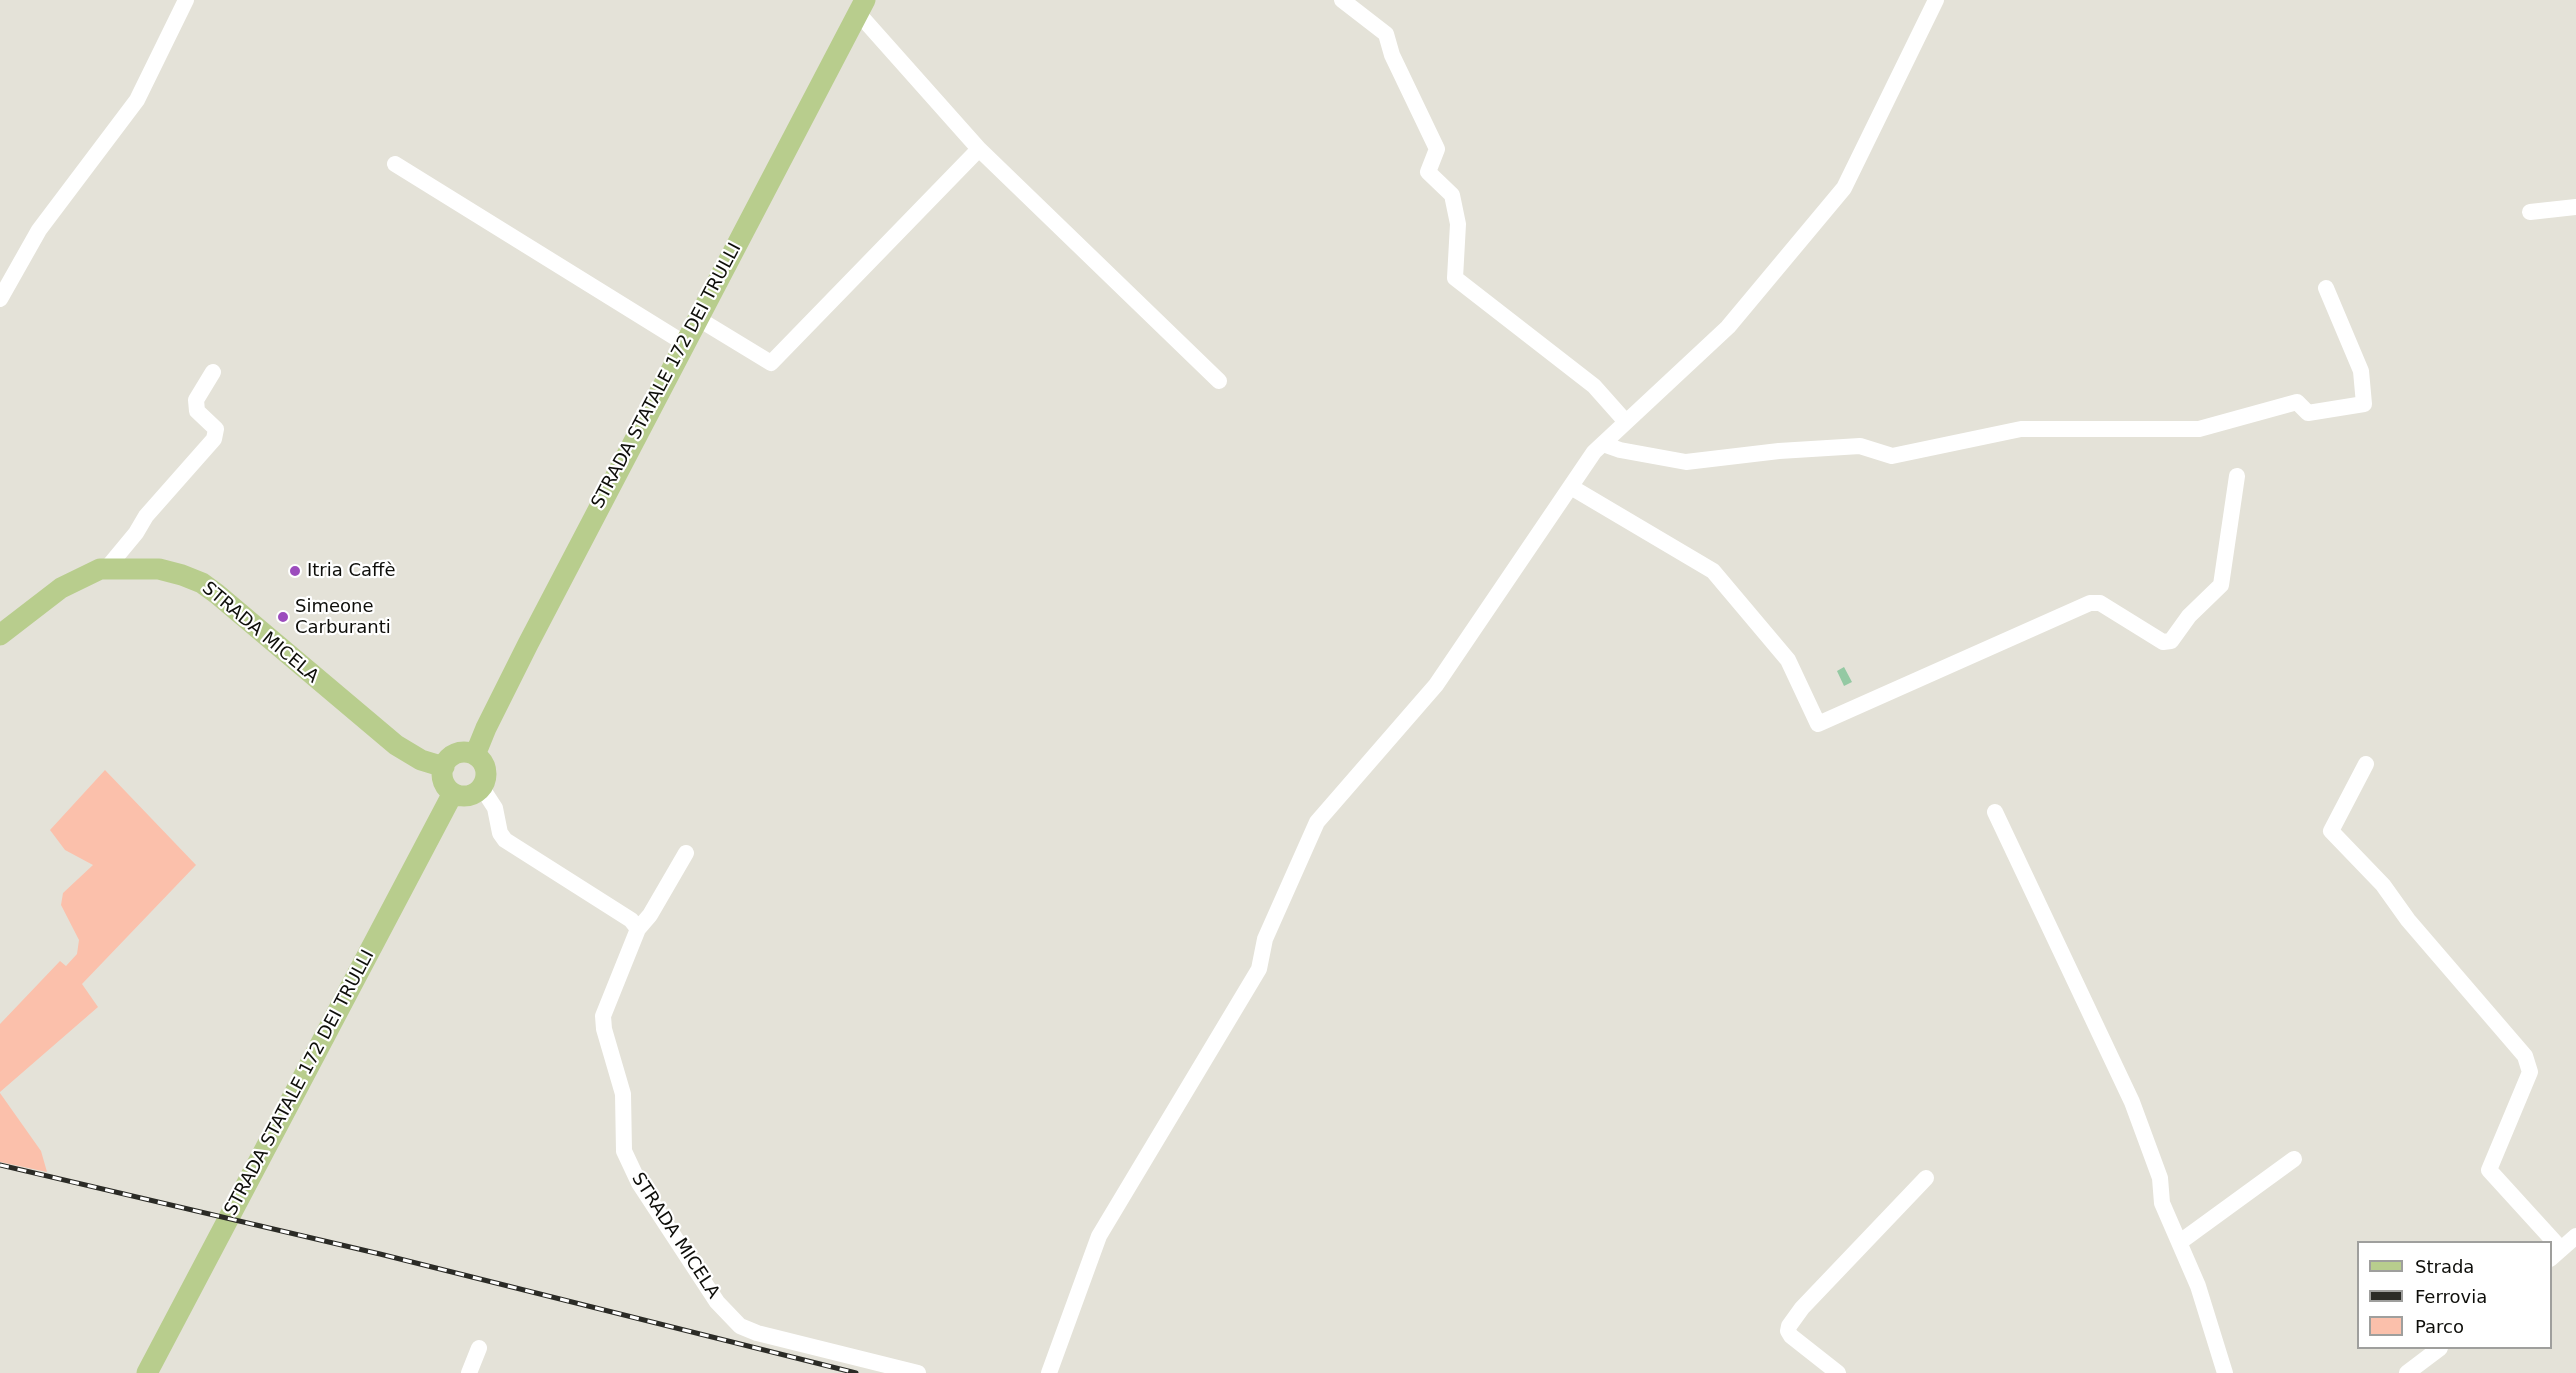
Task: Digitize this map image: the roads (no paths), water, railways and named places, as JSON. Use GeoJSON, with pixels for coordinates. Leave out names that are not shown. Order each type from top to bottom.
{"type":"FeatureCollection","features":[{"type":"Feature","properties":{"kind":"main road","name":"STRADA STATALE 172 DEI TRULLI"},"geometry":{"type":"LineString","coordinates":[[475,755],[528,644],[861,4]]}},
{"type":"Feature","properties":{"kind":"main road","name":"STRADA MICELA"},"geometry":{"type":"LineString","coordinates":[[0,635],[61,588],[78,578],[107,568],[159,569],[202,583],[396,745],[421,760],[444,767]]}},
{"type":"Feature","properties":{"kind":"main road"},"geometry":{"type":"LineString","coordinates":[[456,754],[475,755],[485,766],[486,774],[482,788],[465,796],[453,793],[444,782],[444,767],[456,754]]}},
{"type":"Feature","properties":{"kind":"main road","name":"STRADA STATALE 172 DEI TRULLI"},"geometry":{"type":"LineString","coordinates":[[147,1373],[453,793]]}},
{"type":"Feature","properties":{"kind":"street"},"geometry":{"type":"LineString","coordinates":[[0,298],[39,230],[137,100],[186,0]]}},
{"type":"Feature","properties":{"kind":"street"},"geometry":{"type":"LineString","coordinates":[[1342,0],[1386,34],[1392,55],[1437,149],[1428,172],[1452,195],[1458,224],[1455,278],[1594,386],[1626,422]]}},
{"type":"Feature","properties":{"kind":"street"},"geometry":{"type":"LineString","coordinates":[[1049,1373],[1099,1236],[1259,969],[1265,939],[1317,822],[1436,685],[1594,452],[1728,327],[1844,188],[1936,0]]}},
{"type":"Feature","properties":{"kind":"street"},"geometry":{"type":"LineString","coordinates":[[861,4],[979,149],[1219,381]]}},
{"type":"Feature","properties":{"kind":"street"},"geometry":{"type":"LineString","coordinates":[[697,318],[771,363],[979,149]]}},
{"type":"Feature","properties":{"kind":"street"},"geometry":{"type":"LineString","coordinates":[[395,165],[684,343]]}},
{"type":"Feature","properties":{"kind":"street"},"geometry":{"type":"LineString","coordinates":[[2530,212],[2576,207]]}},
{"type":"Feature","properties":{"kind":"street"},"geometry":{"type":"LineString","coordinates":[[1603,444],[1620,450],[1686,462],[1779,451],[1860,446],[1892,456],[2021,429],[2199,429],[2297,402],[2308,413],[2364,404],[2361,371],[2326,288]]}},
{"type":"Feature","properties":{"kind":"street"},"geometry":{"type":"LineString","coordinates":[[107,568],[146,516],[214,439],[216,429],[196,411],[196,400],[213,372]]}},
{"type":"Feature","properties":{"kind":"street"},"geometry":{"type":"LineString","coordinates":[[1570,487],[1713,571],[1788,660],[1818,724],[2090,603],[2100,603],[2163,642],[2171,641],[2189,616],[2221,585],[2237,476]]}},
{"type":"Feature","properties":{"kind":"street"},"geometry":{"type":"LineString","coordinates":[[2366,764],[2331,831],[2383,885],[2408,920],[2525,1056],[2530,1072],[2489,1170],[2546,1241]]}},
{"type":"Feature","properties":{"kind":"street"},"geometry":{"type":"LineString","coordinates":[[482,788],[495,808],[500,833],[505,840],[631,920],[638,929]]}},
{"type":"Feature","properties":{"kind":"street"},"geometry":{"type":"LineString","coordinates":[[1995,812],[2133,1102],[2160,1178],[2162,1203],[2180,1242],[2212,1327],[2225,1373]]}},
{"type":"Feature","properties":{"kind":"street","name":"STRADA MICELA"},"geometry":{"type":"LineString","coordinates":[[686,853],[650,915],[638,929],[603,1016],[604,1029],[623,1094],[624,1152],[639,1183],[717,1302],[740,1326],[757,1333],[918,1373]]}},
{"type":"Feature","properties":{"kind":"street"},"geometry":{"type":"LineString","coordinates":[[2180,1242],[2294,1159]]}},
{"type":"Feature","properties":{"kind":"street"},"geometry":{"type":"LineString","coordinates":[[1838,1373],[1791,1336],[1788,1331],[1790,1326],[1802,1308],[1926,1178]]}},
{"type":"Feature","properties":{"kind":"street"},"geometry":{"type":"LineString","coordinates":[[2556,1254],[2576,1236]]}},
{"type":"Feature","properties":{"kind":"street"},"geometry":{"type":"LineString","coordinates":[[470,1373],[479,1347]]}},
{"type":"Feature","properties":{"kind":"street"},"geometry":{"type":"LineString","coordinates":[[2407,1373],[2437,1349]]}},
{"type":"Feature","properties":{"kind":"railway"},"geometry":{"type":"LineString","coordinates":[[0,1165],[380,1254],[856,1373]]}},
{"type":"Feature","properties":{"kind":"place","name":"Itria Caffè"},"geometry":{"type":"Point","coordinates":[295,571]}},
{"type":"Feature","properties":{"kind":"place","name":"Simeone Carburanti"},"geometry":{"type":"Point","coordinates":[283,617]}}]}
